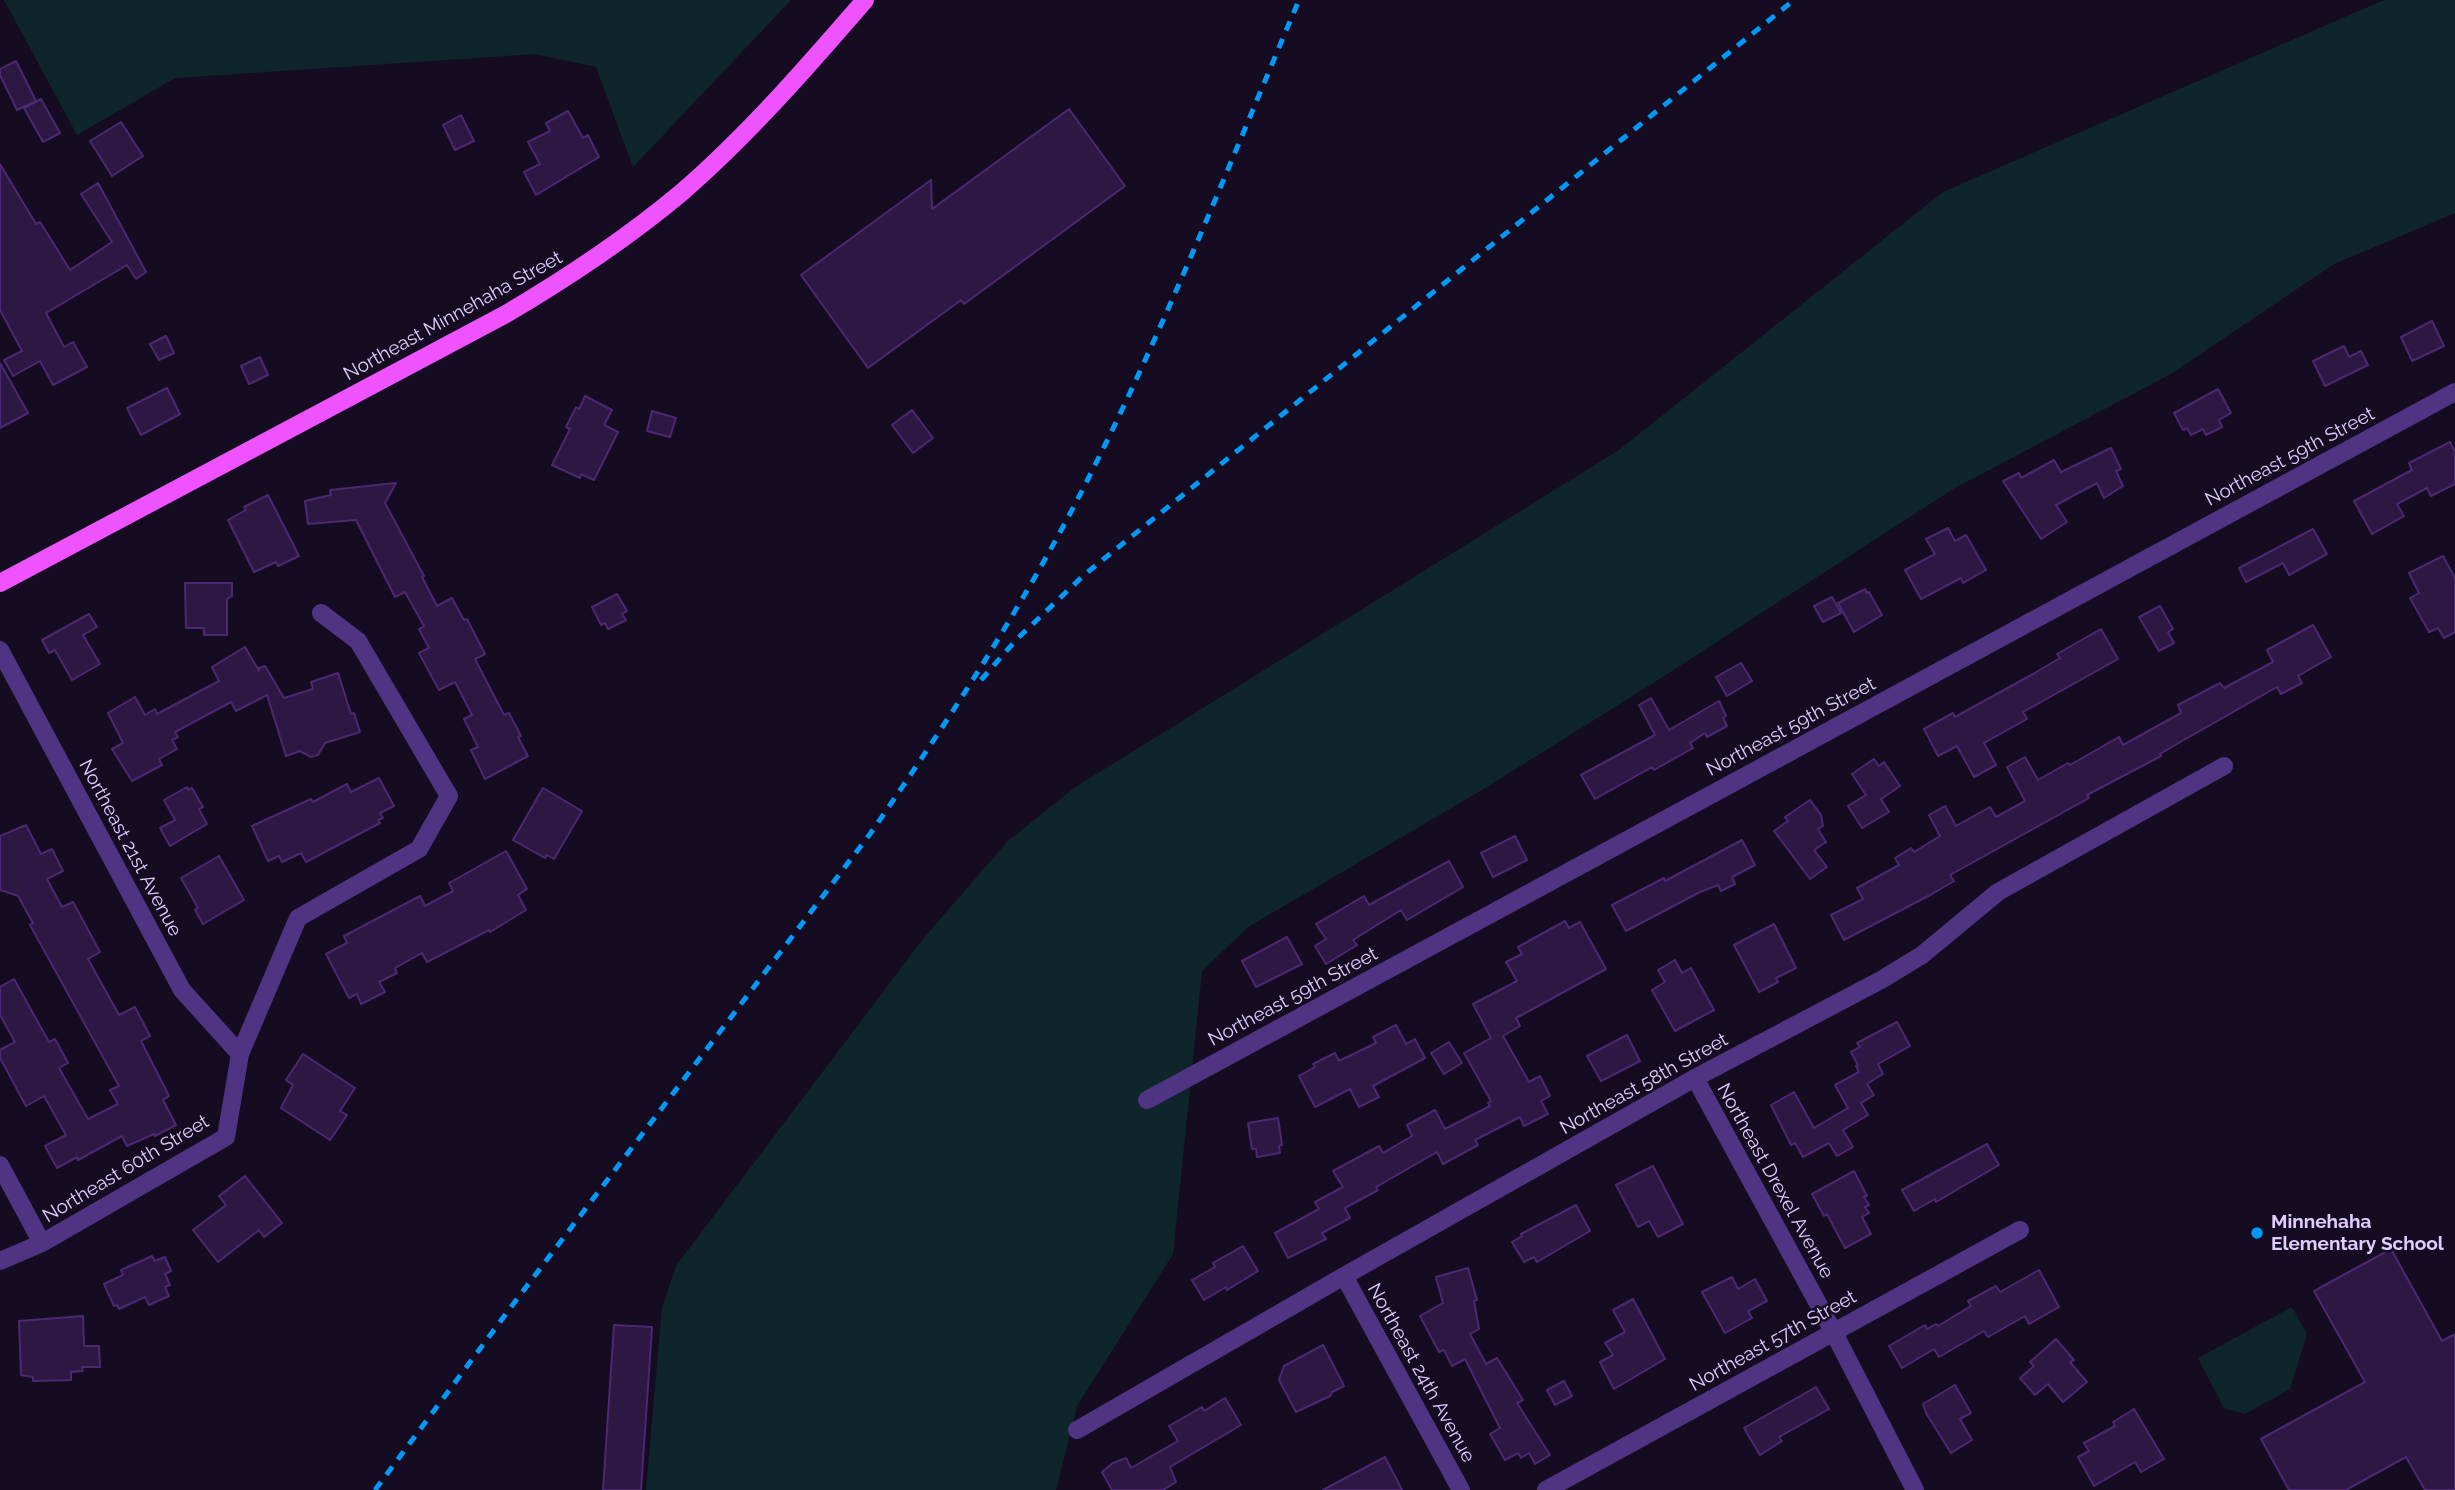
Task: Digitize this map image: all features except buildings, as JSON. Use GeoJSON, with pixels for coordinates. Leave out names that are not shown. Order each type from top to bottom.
{"type":"FeatureCollection","features":[{"type":"Feature","properties":{"kind":"main road","name":"Northeast Minnehaha Street"},"geometry":{"type":"LineString","coordinates":[[0,583],[506,314],[570,276],[681,192],[728,149],[773,103],[864,0]]}},
{"type":"Feature","properties":{"kind":"street","name":"Northeast 59th Street"},"geometry":{"type":"LineString","coordinates":[[1147,1100],[2455,392]]}},
{"type":"Feature","properties":{"kind":"street","name":"Northeast 60th Street"},"geometry":{"type":"LineString","coordinates":[[0,1261],[43,1243],[226,1137],[240,1054],[298,918],[419,849],[449,796],[358,641],[321,612]]}},
{"type":"Feature","properties":{"kind":"street","name":"Northeast 21st Avenue"},"geometry":{"type":"LineString","coordinates":[[0,650],[182,990],[240,1054]]}},
{"type":"Feature","properties":{"kind":"street","name":"Northeast 58th Street"},"geometry":{"type":"LineString","coordinates":[[1077,1430],[1695,1078],[1881,980],[1922,955],[1998,892],[2224,766]]}},
{"type":"Feature","properties":{"kind":"street","name":"Northeast Drexel Avenue"},"geometry":{"type":"LineString","coordinates":[[1695,1078],[1833,1331],[1915,1490]]}},
{"type":"Feature","properties":{"kind":"street"},"geometry":{"type":"LineString","coordinates":[[0,1165],[43,1243]]}},
{"type":"Feature","properties":{"kind":"street","name":"Northeast 57th Street"},"geometry":{"type":"LineString","coordinates":[[1546,1490],[2021,1230]]}},
{"type":"Feature","properties":{"kind":"street","name":"Northeast 24th Avenue"},"geometry":{"type":"LineString","coordinates":[[1344,1276],[1461,1490]]}},
{"type":"Feature","properties":{"kind":"shaded area"},"geometry":{"type":"Polygon","coordinates":[[[4,0],[791,0],[633,167],[596,67],[535,54],[175,78],[77,135],[4,0]]]}},
{"type":"Feature","properties":{"kind":"shaded area"},"geometry":{"type":"Polygon","coordinates":[[[2384,0],[2455,0],[2455,213],[2334,264],[2169,375],[1953,489],[1477,793],[1248,927],[1202,971],[1173,1254],[1077,1406],[1056,1490],[646,1490],[662,1308],[676,1266],[923,939],[1007,842],[1074,788],[1619,450],[1943,192],[2384,0]]]}},
{"type":"Feature","properties":{"kind":"shaded area"},"geometry":{"type":"Polygon","coordinates":[[[2292,1307],[2307,1334],[2290,1389],[2245,1414],[2224,1408],[2198,1358],[2292,1307]]]}},
{"type":"Feature","properties":{"kind":"railway"},"geometry":{"type":"LineString","coordinates":[[375,1490],[870,834],[985,660],[1064,525],[1117,420],[1198,241],[1299,0]]}},
{"type":"Feature","properties":{"kind":"railway"},"geometry":{"type":"LineString","coordinates":[[981,680],[1017,639],[1084,575],[1794,0]]}},
{"type":"Feature","properties":{"kind":"place","name":"Minnehaha Elementary School"},"geometry":{"type":"Point","coordinates":[2257,1233]}}]}
